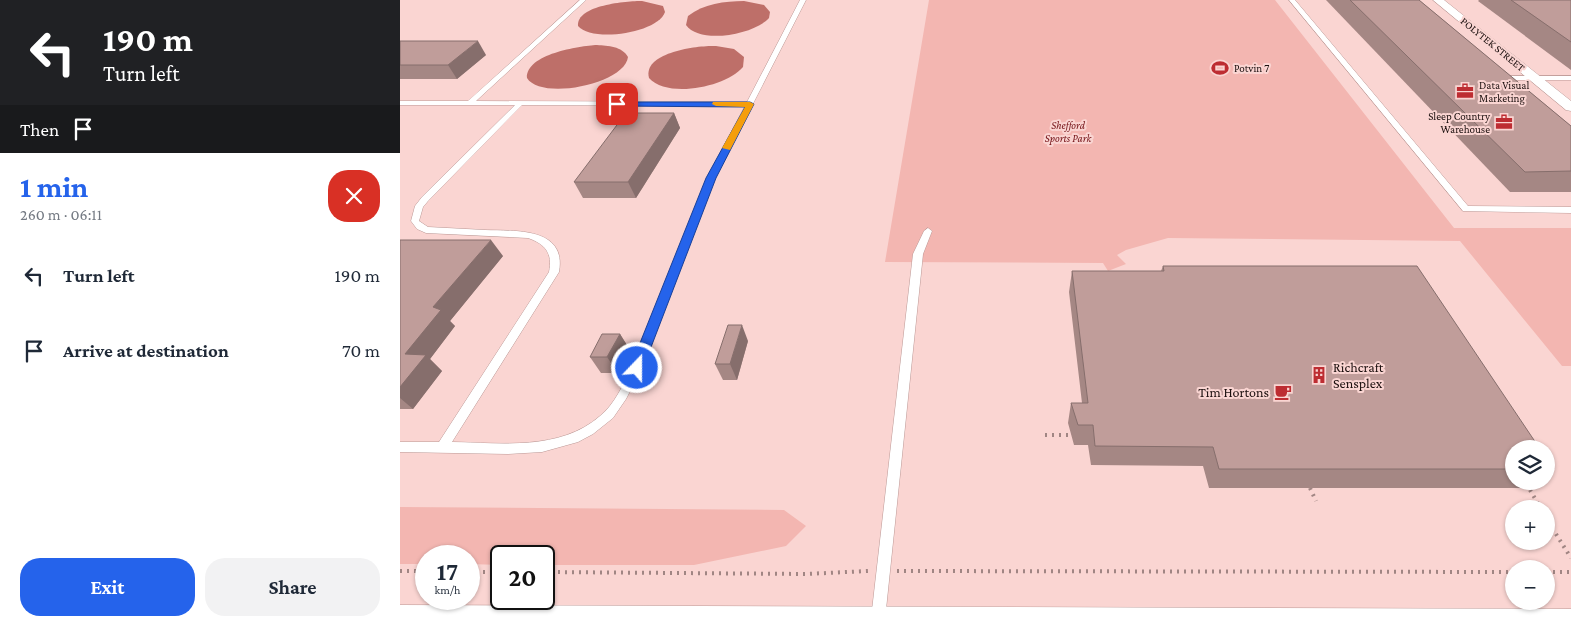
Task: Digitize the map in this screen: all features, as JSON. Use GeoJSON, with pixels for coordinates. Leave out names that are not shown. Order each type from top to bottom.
{"type":"FeatureCollection","features":[{"type":"Feature","properties":{"kind":"street","name":"POLYTEK STREET"},"geometry":{"type":"LineString","coordinates":[[1438,0],[1571,107]]}},
{"type":"Feature","properties":{"kind":"street"},"geometry":{"type":"LineString","coordinates":[[400,622],[1571,626]]}},
{"type":"Feature","properties":{"kind":"lane"},"geometry":{"type":"LineString","coordinates":[[470,103],[583,0]]}},
{"type":"Feature","properties":{"kind":"lane"},"geometry":{"type":"LineString","coordinates":[[400,448],[537,448],[560,444],[583,434],[605,419],[637,368],[711,178],[803,0]]}},
{"type":"Feature","properties":{"kind":"lane"},"geometry":{"type":"LineString","coordinates":[[1292,0],[1466,209],[1571,210]]}},
{"type":"Feature","properties":{"kind":"lane"},"geometry":{"type":"LineString","coordinates":[[1499,84],[1492,78],[1571,78]]}},
{"type":"Feature","properties":{"kind":"lane"},"geometry":{"type":"LineString","coordinates":[[400,103],[750,104]]}},
{"type":"Feature","properties":{"kind":"lane"},"geometry":{"type":"LineString","coordinates":[[442,447],[554,272],[556,257],[551,246],[542,239],[529,234],[426,230],[414,222],[416,213],[425,199],[522,103]]}},
{"type":"Feature","properties":{"kind":"lane"},"geometry":{"type":"LineString","coordinates":[[877,625],[918,254],[928,232]]}},
{"type":"Feature","properties":{"kind":"path"},"geometry":{"type":"LineString","coordinates":[[1045,435],[1070,435]]}},
{"type":"Feature","properties":{"kind":"path"},"geometry":{"type":"LineString","coordinates":[[1310,488],[1316,501]]}},
{"type":"Feature","properties":{"kind":"path"},"geometry":{"type":"LineString","coordinates":[[1530,490],[1536,500]]}},
{"type":"Feature","properties":{"kind":"path"},"geometry":{"type":"LineString","coordinates":[[1556,534],[1571,558]]}},
{"type":"Feature","properties":{"kind":"path"},"geometry":{"type":"LineString","coordinates":[[400,571],[415,571]]}},
{"type":"Feature","properties":{"kind":"path"},"geometry":{"type":"LineString","coordinates":[[555,572],[806,574],[882,571],[1505,572]]}},
{"type":"Feature","properties":{"kind":"path"},"geometry":{"type":"LineString","coordinates":[[1555,572],[1571,572]]}},
{"type":"Feature","properties":{"kind":"green space","name":"Shefford Sports Park"},"geometry":{"type":"Polygon","coordinates":[[[929,0],[1275,0],[1454,228],[1571,228],[1571,366],[1562,366],[1460,241],[1168,238],[1126,250],[1117,255],[1126,264],[1108,271],[1103,263],[885,262],[929,0]]]}},
{"type":"Feature","properties":{"kind":"green space"},"geometry":{"type":"Polygon","coordinates":[[[400,507],[784,510],[806,526],[786,546],[694,565],[555,565],[555,545],[490,545],[490,565],[480,564],[480,545],[415,545],[415,564],[400,564],[400,507]]]}},
{"type":"Feature","properties":{"kind":"shaded area"},"geometry":{"type":"Polygon","coordinates":[[[642,1],[663,6],[665,12],[660,19],[638,30],[610,35],[585,31],[578,26],[580,19],[585,13],[593,9],[615,3],[642,1]]]}},
{"type":"Feature","properties":{"kind":"shaded area"},"geometry":{"type":"Polygon","coordinates":[[[744,1],[764,5],[770,12],[769,18],[752,29],[728,35],[703,35],[693,31],[686,25],[688,16],[707,6],[744,1]]]}},
{"type":"Feature","properties":{"kind":"shaded area"},"geometry":{"type":"Polygon","coordinates":[[[597,45],[614,47],[625,53],[628,57],[623,67],[613,75],[598,82],[564,89],[535,85],[527,78],[529,70],[544,57],[578,47],[597,45]]]}},
{"type":"Feature","properties":{"kind":"shaded area"},"geometry":{"type":"Polygon","coordinates":[[[716,46],[734,49],[744,57],[743,67],[724,80],[697,88],[669,88],[649,78],[649,69],[654,62],[663,56],[685,49],[716,46]]]}},
{"type":"Feature","properties":{"kind":"building"},"geometry":{"type":"Polygon","coordinates":[[[1350,0],[1419,0],[1571,126],[1571,171],[1525,172],[1350,0]]]}},
{"type":"Feature","properties":{"kind":"building"},"geometry":{"type":"Polygon","coordinates":[[[1511,0],[1571,0],[1571,42],[1511,0]]]}},
{"type":"Feature","properties":{"kind":"building"},"geometry":{"type":"Polygon","coordinates":[[[400,41],[478,41],[448,65],[400,65],[400,41]]]}},
{"type":"Feature","properties":{"kind":"building"},"geometry":{"type":"Polygon","coordinates":[[[626,113],[674,113],[628,182],[574,182],[626,113]]]}},
{"type":"Feature","properties":{"kind":"building"},"geometry":{"type":"Polygon","coordinates":[[[400,240],[491,240],[433,307],[441,310],[405,354],[426,355],[400,387],[400,240]]]}},
{"type":"Feature","properties":{"kind":"building","name":"Richcraft Sensplex"},"geometry":{"type":"Polygon","coordinates":[[[1163,266],[1417,266],[1534,440],[1505,440],[1505,469],[1219,469],[1213,447],[1095,446],[1093,425],[1078,425],[1071,403],[1088,403],[1072,271],[1164,271],[1163,266]]]}},
{"type":"Feature","properties":{"kind":"building"},"geometry":{"type":"Polygon","coordinates":[[[728,325],[742,325],[730,364],[715,364],[728,325]]]}},
{"type":"Feature","properties":{"kind":"building"},"geometry":{"type":"Polygon","coordinates":[[[602,334],[620,334],[607,357],[590,357],[602,334]]]}},
{"type":"Feature","properties":{"kind":"slow traffic"},"geometry":{"type":"LineString","coordinates":[[716,104],[750,104],[727,148]]}},
{"type":"Feature","properties":{"kind":"place","name":"Potvin 7"},"geometry":{"type":"Point","coordinates":[1220,68]}},
{"type":"Feature","properties":{"kind":"place","name":"Data Visual Marketing"},"geometry":{"type":"Point","coordinates":[1465,91]}},
{"type":"Feature","properties":{"kind":"place","name":"Sleep Country Warehouse"},"geometry":{"type":"Point","coordinates":[1504,122]}},
{"type":"Feature","properties":{"kind":"place","name":"Richcraft Sensplex"},"geometry":{"type":"Point","coordinates":[1319,375]}},
{"type":"Feature","properties":{"kind":"place","name":"Tim Hortons"},"geometry":{"type":"Point","coordinates":[1283,392]}},
{"type":"Feature","properties":{"kind":"route"},"geometry":{"type":"LineString","coordinates":[[617,104],[750,104],[711,178],[637,368]]}}]}
